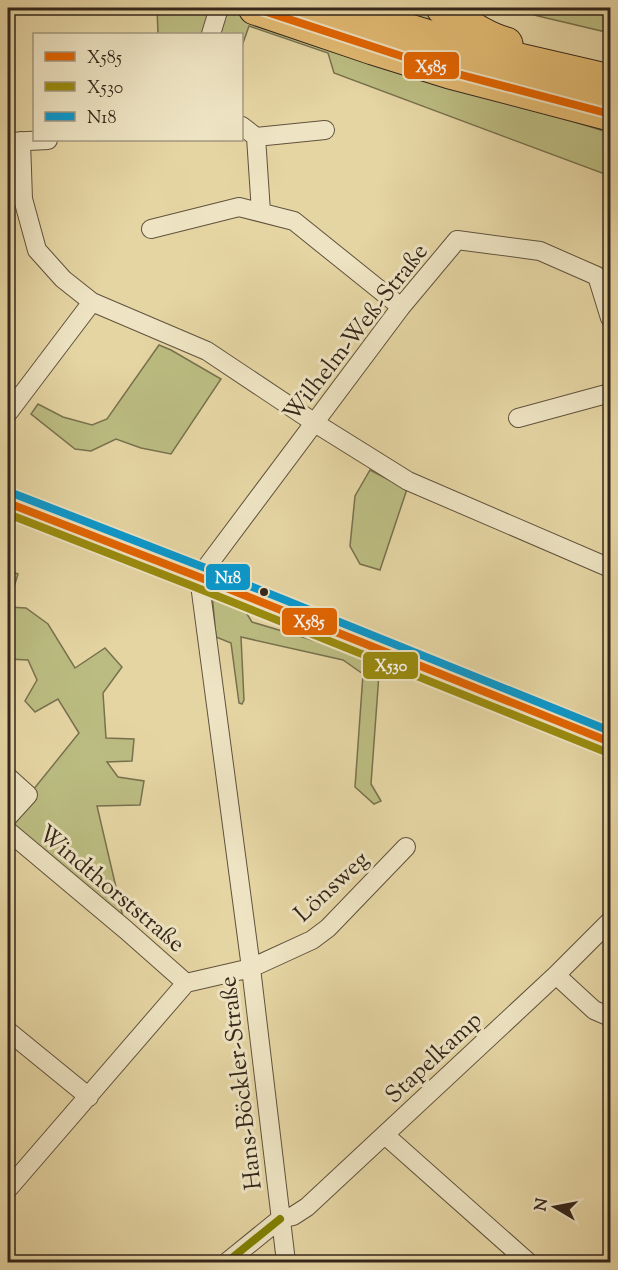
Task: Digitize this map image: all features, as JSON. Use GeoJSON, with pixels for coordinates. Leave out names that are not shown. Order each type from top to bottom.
{"type":"FeatureCollection","features":[{"type":"Feature","properties":{"kind":"highway"},"geometry":{"type":"LineString","coordinates":[[255,8],[450,72],[607,117]]}},
{"type":"Feature","properties":{"kind":"highway"},"geometry":{"type":"LineString","coordinates":[[334,8],[459,46],[610,81]]}},
{"type":"Feature","properties":{"kind":"highway"},"geometry":{"type":"LineString","coordinates":[[442,8],[498,42],[601,68],[610,76]]}},
{"type":"Feature","properties":{"kind":"street"},"geometry":{"type":"LineString","coordinates":[[211,33],[219,8]]}},
{"type":"Feature","properties":{"kind":"street"},"geometry":{"type":"LineString","coordinates":[[261,212],[249,132],[325,130]]}},
{"type":"Feature","properties":{"kind":"street"},"geometry":{"type":"LineString","coordinates":[[33,141],[14,142],[23,199],[37,250],[63,279],[92,303],[207,351],[408,482],[610,568]]}},
{"type":"Feature","properties":{"kind":"street"},"geometry":{"type":"LineString","coordinates":[[151,229],[239,207],[294,221],[401,307]]}},
{"type":"Feature","properties":{"kind":"street","name":"Wilhelm-Weß-Straße"},"geometry":{"type":"LineString","coordinates":[[199,577],[401,307],[457,240],[540,251],[597,276],[610,318]]}},
{"type":"Feature","properties":{"kind":"street"},"geometry":{"type":"LineString","coordinates":[[8,413],[92,303]]}},
{"type":"Feature","properties":{"kind":"street"},"geometry":{"type":"LineString","coordinates":[[518,418],[610,393]]}},
{"type":"Feature","properties":{"kind":"street"},"geometry":{"type":"LineString","coordinates":[[8,503],[610,742]]}},
{"type":"Feature","properties":{"kind":"street","name":"Hans-Böckler-Straße"},"geometry":{"type":"LineString","coordinates":[[199,577],[251,968],[286,1263]]}},
{"type":"Feature","properties":{"kind":"street","name":"Windthorststraße"},"geometry":{"type":"LineString","coordinates":[[8,777],[28,795],[8,818]]}},
{"type":"Feature","properties":{"kind":"street","name":"Windthorststraße"},"geometry":{"type":"LineString","coordinates":[[8,831],[186,983]]}},
{"type":"Feature","properties":{"kind":"street","name":"Lönsweg"},"geometry":{"type":"LineString","coordinates":[[186,983],[251,968],[312,940],[328,928],[406,848]]}},
{"type":"Feature","properties":{"kind":"street","name":"Stapelkamp"},"geometry":{"type":"LineString","coordinates":[[227,1263],[280,1219],[293,1216],[307,1207],[556,975],[610,921]]}},
{"type":"Feature","properties":{"kind":"street"},"geometry":{"type":"LineString","coordinates":[[556,975],[594,1010],[610,1017]]}},
{"type":"Feature","properties":{"kind":"street"},"geometry":{"type":"LineString","coordinates":[[8,1189],[186,983]]}},
{"type":"Feature","properties":{"kind":"street"},"geometry":{"type":"LineString","coordinates":[[8,1031],[89,1097]]}},
{"type":"Feature","properties":{"kind":"street"},"geometry":{"type":"LineString","coordinates":[[385,1135],[528,1263]]}},
{"type":"Feature","properties":{"kind":"green space"},"geometry":{"type":"Polygon","coordinates":[[[157,8],[222,8],[610,133],[610,176],[334,73],[328,53],[249,26],[243,43],[243,33],[158,33],[157,8]]]}},
{"type":"Feature","properties":{"kind":"green space"},"geometry":{"type":"Polygon","coordinates":[[[394,8],[429,8],[448,27],[394,8]]]}},
{"type":"Feature","properties":{"kind":"green space"},"geometry":{"type":"Polygon","coordinates":[[[513,8],[610,8],[610,33],[538,16],[513,8]]]}},
{"type":"Feature","properties":{"kind":"green space"},"geometry":{"type":"Polygon","coordinates":[[[159,345],[221,379],[171,454],[141,448],[116,439],[91,451],[75,449],[31,414],[38,404],[63,417],[92,425],[107,419],[159,345]]]}},
{"type":"Feature","properties":{"kind":"green space"},"geometry":{"type":"Polygon","coordinates":[[[370,470],[407,489],[380,570],[360,564],[350,546],[355,496],[370,470]]]}},
{"type":"Feature","properties":{"kind":"green space"},"geometry":{"type":"Polygon","coordinates":[[[8,570],[18,574],[8,607],[8,570]]]}},
{"type":"Feature","properties":{"kind":"green space"},"geometry":{"type":"Polygon","coordinates":[[[212,593],[242,606],[252,622],[380,660],[371,784],[381,801],[374,804],[355,787],[363,674],[343,660],[241,637],[244,700],[242,704],[239,703],[231,643],[216,637],[212,593]]]}},
{"type":"Feature","properties":{"kind":"green space"},"geometry":{"type":"Polygon","coordinates":[[[8,607],[26,608],[48,624],[75,668],[105,648],[122,667],[103,693],[106,738],[134,739],[132,761],[107,762],[118,777],[144,781],[140,805],[97,806],[126,930],[8,831],[8,777],[29,795],[79,733],[58,699],[35,712],[25,701],[37,680],[28,660],[8,659],[8,607]]]}},
{"type":"Feature","properties":{"kind":"transit line","name":"X585"},"geometry":{"type":"LineString","coordinates":[[255,8],[450,72],[610,114]]}},
{"type":"Feature","properties":{"kind":"transit line","name":"N18"},"geometry":{"type":"LineString","coordinates":[[12,493],[203,567],[610,731]]}},
{"type":"Feature","properties":{"kind":"transit line","name":"X585"},"geometry":{"type":"LineString","coordinates":[[8,503],[610,742]]}},
{"type":"Feature","properties":{"kind":"transit line","name":"X530"},"geometry":{"type":"LineString","coordinates":[[8,514],[606,752]]}},
{"type":"Feature","properties":{"kind":"transit line"},"geometry":{"type":"LineString","coordinates":[[227,1262],[280,1219]]}}]}
